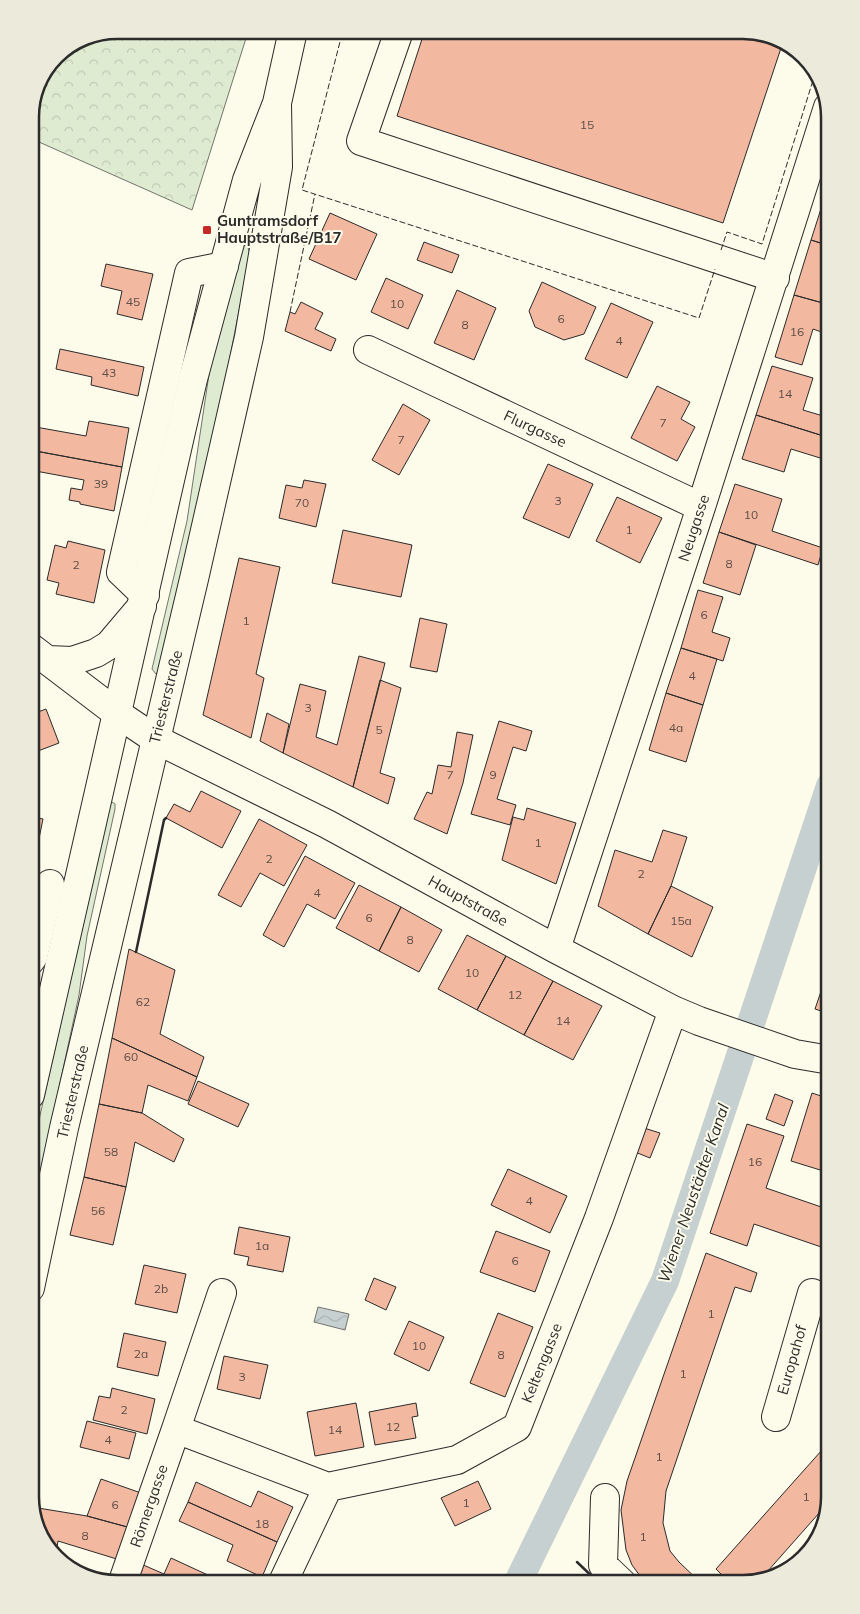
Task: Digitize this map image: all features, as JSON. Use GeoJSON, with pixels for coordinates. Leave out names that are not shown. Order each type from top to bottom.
{"type":"FeatureCollection","features":[{"type":"Feature","properties":{"kind":"street","name":"Triesterstraße"},"geometry":{"type":"LineString","coordinates":[[39,1056],[193,379],[247,180],[277,103],[291,39]]}},
{"type":"Feature","properties":{"kind":"street"},"geometry":{"type":"LineString","coordinates":[[396,39],[362,141],[775,278]]}},
{"type":"Feature","properties":{"kind":"street","name":"Triesterstraße"},"geometry":{"type":"LineString","coordinates":[[39,1225],[122,887],[248,337],[278,167],[277,103]]}},
{"type":"Feature","properties":{"kind":"street","name":"Neugasse"},"geometry":{"type":"LineString","coordinates":[[556,948],[701,507],[821,130]]}},
{"type":"Feature","properties":{"kind":"street","name":"Flurgasse"},"geometry":{"type":"LineString","coordinates":[[368,350],[701,507]]}},
{"type":"Feature","properties":{"kind":"street"},"geometry":{"type":"LineString","coordinates":[[39,654],[72,661],[96,653],[109,645],[144,600]]}},
{"type":"Feature","properties":{"kind":"street","name":"Hauptstraße"},"geometry":{"type":"LineString","coordinates":[[39,654],[118,714],[155,738],[327,824],[673,1010],[699,1021],[795,1054],[821,1058]]}},
{"type":"Feature","properties":{"kind":"street"},"geometry":{"type":"LineString","coordinates":[[39,931],[50,884]]}},
{"type":"Feature","properties":{"kind":"street","name":"Keltengasse"},"geometry":{"type":"LineString","coordinates":[[328,1487],[458,1460],[517,1427],[599,1218],[673,1010]]}},
{"type":"Feature","properties":{"kind":"street","name":"Römergasse"},"geometry":{"type":"LineString","coordinates":[[125,1575],[222,1293]]}},
{"type":"Feature","properties":{"kind":"street","name":"Europahof"},"geometry":{"type":"LineString","coordinates":[[776,1417],[812,1293],[821,1296]]}},
{"type":"Feature","properties":{"kind":"street"},"geometry":{"type":"LineString","coordinates":[[176,1429],[328,1487],[286,1575]]}},
{"type":"Feature","properties":{"kind":"street"},"geometry":{"type":"LineString","coordinates":[[605,1498],[603,1565],[614,1575]]}},
{"type":"Feature","properties":{"kind":"green space"},"geometry":{"type":"Polygon","coordinates":[[[246,39],[192,210],[39,142],[41,97],[55,69],[65,58],[78,49],[102,40],[246,39]]]}},
{"type":"Feature","properties":{"kind":"green space"},"geometry":{"type":"Polygon","coordinates":[[[247,244],[250,254],[221,403],[160,672],[156,674],[152,669],[187,521],[211,361],[242,251],[247,244]]]}},
{"type":"Feature","properties":{"kind":"green space"},"geometry":{"type":"Polygon","coordinates":[[[112,802],[115,804],[115,809],[87,936],[79,995],[39,1180],[39,1120],[110,804],[112,802]]]}},
{"type":"Feature","properties":{"kind":"water"},"geometry":{"type":"Polygon","coordinates":[[[318,1307],[349,1314],[345,1330],[314,1322],[318,1307]]]}},
{"type":"Feature","properties":{"kind":"building"},"geometry":{"type":"Polygon","coordinates":[[[422,39],[748,39],[758,40],[781,49],[723,223],[397,116],[422,39]]]}},
{"type":"Feature","properties":{"kind":"building"},"geometry":{"type":"Polygon","coordinates":[[[821,209],[821,243],[811,240],[821,209]]]}},
{"type":"Feature","properties":{"kind":"building"},"geometry":{"type":"Polygon","coordinates":[[[330,213],[377,234],[356,280],[309,259],[330,213]]]}},
{"type":"Feature","properties":{"kind":"building"},"geometry":{"type":"Polygon","coordinates":[[[811,240],[821,243],[821,302],[794,295],[811,240]]]}},
{"type":"Feature","properties":{"kind":"building"},"geometry":{"type":"Polygon","coordinates":[[[424,242],[459,255],[452,273],[417,260],[424,242]]]}},
{"type":"Feature","properties":{"kind":"building"},"geometry":{"type":"Polygon","coordinates":[[[106,264],[153,274],[142,320],[117,314],[122,291],[101,286],[106,264]]]}},
{"type":"Feature","properties":{"kind":"building"},"geometry":{"type":"Polygon","coordinates":[[[386,278],[423,295],[408,329],[371,312],[386,278]]]}},
{"type":"Feature","properties":{"kind":"building"},"geometry":{"type":"Polygon","coordinates":[[[542,282],[596,307],[584,334],[564,340],[535,327],[529,311],[542,282]]]}},
{"type":"Feature","properties":{"kind":"building"},"geometry":{"type":"Polygon","coordinates":[[[457,290],[496,308],[474,360],[434,343],[457,290]]]}},
{"type":"Feature","properties":{"kind":"building"},"geometry":{"type":"Polygon","coordinates":[[[794,295],[821,302],[821,332],[813,329],[802,365],[775,357],[794,295]]]}},
{"type":"Feature","properties":{"kind":"building"},"geometry":{"type":"Polygon","coordinates":[[[301,302],[323,313],[315,329],[336,339],[331,351],[285,331],[290,312],[295,314],[301,302]]]}},
{"type":"Feature","properties":{"kind":"building"},"geometry":{"type":"Polygon","coordinates":[[[611,303],[653,322],[627,378],[585,359],[611,303]]]}},
{"type":"Feature","properties":{"kind":"building"},"geometry":{"type":"Polygon","coordinates":[[[60,349],[144,367],[138,396],[91,385],[92,377],[56,369],[60,349]]]}},
{"type":"Feature","properties":{"kind":"building"},"geometry":{"type":"Polygon","coordinates":[[[772,366],[813,378],[803,410],[821,415],[821,435],[756,415],[772,366]]]}},
{"type":"Feature","properties":{"kind":"building"},"geometry":{"type":"Polygon","coordinates":[[[657,386],[690,402],[681,419],[695,427],[677,461],[631,438],[657,386]]]}},
{"type":"Feature","properties":{"kind":"building"},"geometry":{"type":"Polygon","coordinates":[[[403,404],[430,420],[399,475],[372,460],[403,404]]]}},
{"type":"Feature","properties":{"kind":"building"},"geometry":{"type":"Polygon","coordinates":[[[756,415],[821,435],[821,458],[791,449],[784,472],[742,459],[756,415]]]}},
{"type":"Feature","properties":{"kind":"building"},"geometry":{"type":"Polygon","coordinates":[[[89,421],[129,428],[122,467],[39,452],[39,428],[86,436],[89,421]]]}},
{"type":"Feature","properties":{"kind":"building"},"geometry":{"type":"Polygon","coordinates":[[[39,452],[122,467],[114,511],[69,500],[71,488],[82,490],[84,480],[39,472],[39,452]]]}},
{"type":"Feature","properties":{"kind":"building"},"geometry":{"type":"Polygon","coordinates":[[[548,464],[593,484],[569,538],[523,518],[548,464]]]}},
{"type":"Feature","properties":{"kind":"building"},"geometry":{"type":"Polygon","coordinates":[[[304,480],[326,484],[316,527],[279,518],[286,485],[302,488],[304,480]]]}},
{"type":"Feature","properties":{"kind":"building"},"geometry":{"type":"Polygon","coordinates":[[[735,484],[782,499],[772,531],[821,547],[821,555],[818,565],[719,532],[735,484]]]}},
{"type":"Feature","properties":{"kind":"building"},"geometry":{"type":"Polygon","coordinates":[[[617,497],[662,518],[640,563],[596,541],[617,497]]]}},
{"type":"Feature","properties":{"kind":"building"},"geometry":{"type":"Polygon","coordinates":[[[343,530],[412,545],[401,597],[332,583],[343,530]]]}},
{"type":"Feature","properties":{"kind":"building"},"geometry":{"type":"Polygon","coordinates":[[[719,532],[756,545],[740,595],[703,583],[719,532]]]}},
{"type":"Feature","properties":{"kind":"building"},"geometry":{"type":"Polygon","coordinates":[[[68,541],[105,550],[94,603],[56,594],[59,583],[47,580],[55,545],[66,548],[68,541]]]}},
{"type":"Feature","properties":{"kind":"building"},"geometry":{"type":"Polygon","coordinates":[[[239,558],[280,567],[256,674],[264,678],[251,738],[203,715],[239,558]]]}},
{"type":"Feature","properties":{"kind":"building"},"geometry":{"type":"Polygon","coordinates":[[[698,590],[723,597],[712,632],[730,638],[723,661],[681,648],[698,590]]]}},
{"type":"Feature","properties":{"kind":"building"},"geometry":{"type":"Polygon","coordinates":[[[420,618],[447,624],[437,672],[410,667],[420,618]]]}},
{"type":"Feature","properties":{"kind":"building"},"geometry":{"type":"Polygon","coordinates":[[[681,648],[717,659],[703,705],[666,693],[681,648]]]}},
{"type":"Feature","properties":{"kind":"building"},"geometry":{"type":"Polygon","coordinates":[[[359,656],[385,663],[353,787],[283,753],[300,684],[326,691],[316,737],[337,745],[359,656]]]}},
{"type":"Feature","properties":{"kind":"building"},"geometry":{"type":"Polygon","coordinates":[[[380,680],[401,688],[380,773],[395,778],[388,804],[353,787],[380,680]]]}},
{"type":"Feature","properties":{"kind":"building"},"geometry":{"type":"Polygon","coordinates":[[[666,693],[703,705],[686,762],[649,750],[666,693]]]}},
{"type":"Feature","properties":{"kind":"building"},"geometry":{"type":"Polygon","coordinates":[[[46,709],[59,743],[39,751],[39,712],[46,709]]]}},
{"type":"Feature","properties":{"kind":"building"},"geometry":{"type":"Polygon","coordinates":[[[267,713],[289,724],[283,753],[260,741],[267,713]]]}},
{"type":"Feature","properties":{"kind":"building"},"geometry":{"type":"Polygon","coordinates":[[[499,721],[532,731],[526,751],[513,747],[497,799],[516,805],[510,825],[471,814],[499,721]]]}},
{"type":"Feature","properties":{"kind":"building"},"geometry":{"type":"Polygon","coordinates":[[[457,732],[473,735],[463,783],[447,834],[414,819],[427,792],[432,794],[438,765],[451,767],[457,732]]]}},
{"type":"Feature","properties":{"kind":"building"},"geometry":{"type":"Polygon","coordinates":[[[201,791],[241,811],[222,848],[166,818],[174,804],[190,812],[201,791]]]}},
{"type":"Feature","properties":{"kind":"building"},"geometry":{"type":"Polygon","coordinates":[[[527,808],[576,823],[556,884],[502,860],[513,817],[524,820],[527,808]]]}},
{"type":"Feature","properties":{"kind":"building"},"geometry":{"type":"Polygon","coordinates":[[[39,818],[43,819],[39,839],[39,818]]]}},
{"type":"Feature","properties":{"kind":"building"},"geometry":{"type":"Polygon","coordinates":[[[259,819],[307,845],[284,886],[260,873],[241,907],[218,895],[259,819]]]}},
{"type":"Feature","properties":{"kind":"building"},"geometry":{"type":"Polygon","coordinates":[[[663,830],[687,837],[671,886],[648,934],[598,906],[615,850],[652,862],[663,830]]]}},
{"type":"Feature","properties":{"kind":"building"},"geometry":{"type":"Polygon","coordinates":[[[305,856],[355,883],[335,919],[307,904],[284,947],[263,935],[305,856]]]}},
{"type":"Feature","properties":{"kind":"building"},"geometry":{"type":"Polygon","coordinates":[[[359,885],[401,907],[379,951],[336,928],[359,885]]]}},
{"type":"Feature","properties":{"kind":"building"},"geometry":{"type":"Polygon","coordinates":[[[671,886],[713,907],[692,957],[648,934],[671,886]]]}},
{"type":"Feature","properties":{"kind":"building"},"geometry":{"type":"Polygon","coordinates":[[[401,907],[442,930],[419,972],[379,951],[401,907]]]}},
{"type":"Feature","properties":{"kind":"building"},"geometry":{"type":"Polygon","coordinates":[[[467,935],[506,956],[477,1010],[438,989],[467,935]]]}},
{"type":"Feature","properties":{"kind":"building"},"geometry":{"type":"Polygon","coordinates":[[[129,949],[175,970],[160,1034],[204,1057],[197,1077],[112,1038],[129,949]]]}},
{"type":"Feature","properties":{"kind":"building"},"geometry":{"type":"Polygon","coordinates":[[[506,956],[553,981],[524,1035],[477,1010],[506,956]]]}},
{"type":"Feature","properties":{"kind":"building"},"geometry":{"type":"Polygon","coordinates":[[[553,981],[602,1006],[573,1060],[524,1035],[553,981]]]}},
{"type":"Feature","properties":{"kind":"building"},"geometry":{"type":"Polygon","coordinates":[[[821,991],[821,1011],[815,1009],[821,991]]]}},
{"type":"Feature","properties":{"kind":"building"},"geometry":{"type":"Polygon","coordinates":[[[112,1038],[197,1077],[188,1101],[148,1085],[142,1113],[99,1104],[112,1038]]]}},
{"type":"Feature","properties":{"kind":"building"},"geometry":{"type":"Polygon","coordinates":[[[198,1081],[249,1104],[238,1127],[188,1104],[198,1081]]]}},
{"type":"Feature","properties":{"kind":"building"},"geometry":{"type":"Polygon","coordinates":[[[812,1093],[821,1096],[821,1170],[791,1161],[812,1093]]]}},
{"type":"Feature","properties":{"kind":"building"},"geometry":{"type":"Polygon","coordinates":[[[775,1094],[793,1101],[784,1126],[766,1119],[775,1094]]]}},
{"type":"Feature","properties":{"kind":"building"},"geometry":{"type":"Polygon","coordinates":[[[99,1104],[142,1113],[184,1139],[174,1162],[135,1142],[126,1187],[84,1177],[99,1104]]]}},
{"type":"Feature","properties":{"kind":"building"},"geometry":{"type":"Polygon","coordinates":[[[747,1124],[784,1136],[766,1188],[821,1207],[821,1247],[754,1224],[747,1246],[710,1233],[747,1124]]]}},
{"type":"Feature","properties":{"kind":"building"},"geometry":{"type":"Polygon","coordinates":[[[644,1128],[660,1133],[650,1158],[635,1152],[644,1128]]]}},
{"type":"Feature","properties":{"kind":"building"},"geometry":{"type":"Polygon","coordinates":[[[508,1169],[567,1196],[550,1233],[491,1205],[508,1169]]]}},
{"type":"Feature","properties":{"kind":"building"},"geometry":{"type":"Polygon","coordinates":[[[84,1177],[126,1187],[113,1245],[70,1235],[84,1177]]]}},
{"type":"Feature","properties":{"kind":"building"},"geometry":{"type":"Polygon","coordinates":[[[239,1227],[290,1237],[283,1272],[247,1265],[249,1257],[234,1254],[239,1227]]]}},
{"type":"Feature","properties":{"kind":"building"},"geometry":{"type":"Polygon","coordinates":[[[496,1231],[550,1251],[535,1292],[480,1272],[496,1231]]]}},
{"type":"Feature","properties":{"kind":"building"},"geometry":{"type":"Polygon","coordinates":[[[706,1253],[757,1273],[751,1292],[735,1287],[666,1491],[663,1523],[670,1551],[693,1575],[639,1575],[632,1565],[626,1550],[621,1510],[627,1481],[706,1253]]]}},
{"type":"Feature","properties":{"kind":"building"},"geometry":{"type":"Polygon","coordinates":[[[144,1265],[186,1274],[177,1313],[135,1304],[144,1265]]]}},
{"type":"Feature","properties":{"kind":"building"},"geometry":{"type":"Polygon","coordinates":[[[374,1278],[396,1287],[386,1310],[365,1300],[374,1278]]]}},
{"type":"Feature","properties":{"kind":"building"},"geometry":{"type":"Polygon","coordinates":[[[498,1313],[533,1327],[505,1397],[470,1383],[498,1313]]]}},
{"type":"Feature","properties":{"kind":"building"},"geometry":{"type":"Polygon","coordinates":[[[409,1321],[444,1337],[429,1371],[394,1354],[409,1321]]]}},
{"type":"Feature","properties":{"kind":"building"},"geometry":{"type":"Polygon","coordinates":[[[124,1333],[166,1342],[158,1376],[117,1367],[124,1333]]]}},
{"type":"Feature","properties":{"kind":"building"},"geometry":{"type":"Polygon","coordinates":[[[224,1356],[268,1365],[260,1399],[217,1389],[224,1356]]]}},
{"type":"Feature","properties":{"kind":"building"},"geometry":{"type":"Polygon","coordinates":[[[112,1388],[155,1399],[147,1434],[93,1420],[99,1396],[110,1398],[112,1388]]]}},
{"type":"Feature","properties":{"kind":"building"},"geometry":{"type":"Polygon","coordinates":[[[356,1403],[364,1447],[315,1456],[307,1412],[356,1403]]]}},
{"type":"Feature","properties":{"kind":"building"},"geometry":{"type":"Polygon","coordinates":[[[416,1403],[418,1416],[412,1417],[416,1438],[375,1445],[369,1412],[416,1403]]]}},
{"type":"Feature","properties":{"kind":"building"},"geometry":{"type":"Polygon","coordinates":[[[87,1421],[136,1433],[129,1459],[80,1447],[87,1421]]]}},
{"type":"Feature","properties":{"kind":"building"},"geometry":{"type":"Polygon","coordinates":[[[821,1451],[820,1512],[768,1571],[758,1574],[720,1575],[716,1569],[821,1451]]]}},
{"type":"Feature","properties":{"kind":"building"},"geometry":{"type":"Polygon","coordinates":[[[101,1479],[144,1494],[131,1528],[87,1516],[101,1479]]]}},
{"type":"Feature","properties":{"kind":"building"},"geometry":{"type":"Polygon","coordinates":[[[478,1481],[491,1509],[455,1526],[441,1498],[478,1481]]]}},
{"type":"Feature","properties":{"kind":"building"},"geometry":{"type":"Polygon","coordinates":[[[196,1482],[251,1507],[258,1491],[293,1507],[277,1542],[188,1502],[196,1482]]]}},
{"type":"Feature","properties":{"kind":"building"},"geometry":{"type":"Polygon","coordinates":[[[188,1502],[277,1542],[263,1575],[258,1575],[227,1561],[233,1545],[179,1521],[188,1502]]]}},
{"type":"Feature","properties":{"kind":"building"},"geometry":{"type":"Polygon","coordinates":[[[40,1508],[87,1516],[131,1528],[120,1560],[58,1541],[57,1547],[49,1536],[40,1508]]]}},
{"type":"Feature","properties":{"kind":"building"},"geometry":{"type":"Polygon","coordinates":[[[171,1558],[208,1575],[136,1575],[141,1564],[164,1574],[171,1558]]]}},
{"type":"Feature","properties":{"kind":"waterway","name":"Wiener Neustädter Kanal"},"geometry":{"type":"LineString","coordinates":[[521,1575],[665,1281],[821,813]]}},
{"type":"Feature","properties":{"kind":"fence"},"geometry":{"type":"LineString","coordinates":[[341,39],[302,190],[699,318],[715,269]]}},
{"type":"Feature","properties":{"kind":"fence"},"geometry":{"type":"LineString","coordinates":[[721,250],[727,232],[762,244],[813,82]]}},
{"type":"Feature","properties":{"kind":"fence"},"geometry":{"type":"LineString","coordinates":[[290,312],[315,194]]}},
{"type":"Feature","properties":{"kind":"wall"},"geometry":{"type":"LineString","coordinates":[[136,952],[164,820],[166,818]]}},
{"type":"Feature","properties":{"kind":"wall"},"geometry":{"type":"LineString","coordinates":[[577,1562],[591,1575]]}},
{"type":"Feature","properties":{"kind":"place","name":"Guntramsdorf Hauptstraße/B17"},"geometry":{"type":"Point","coordinates":[207,230]}}]}
